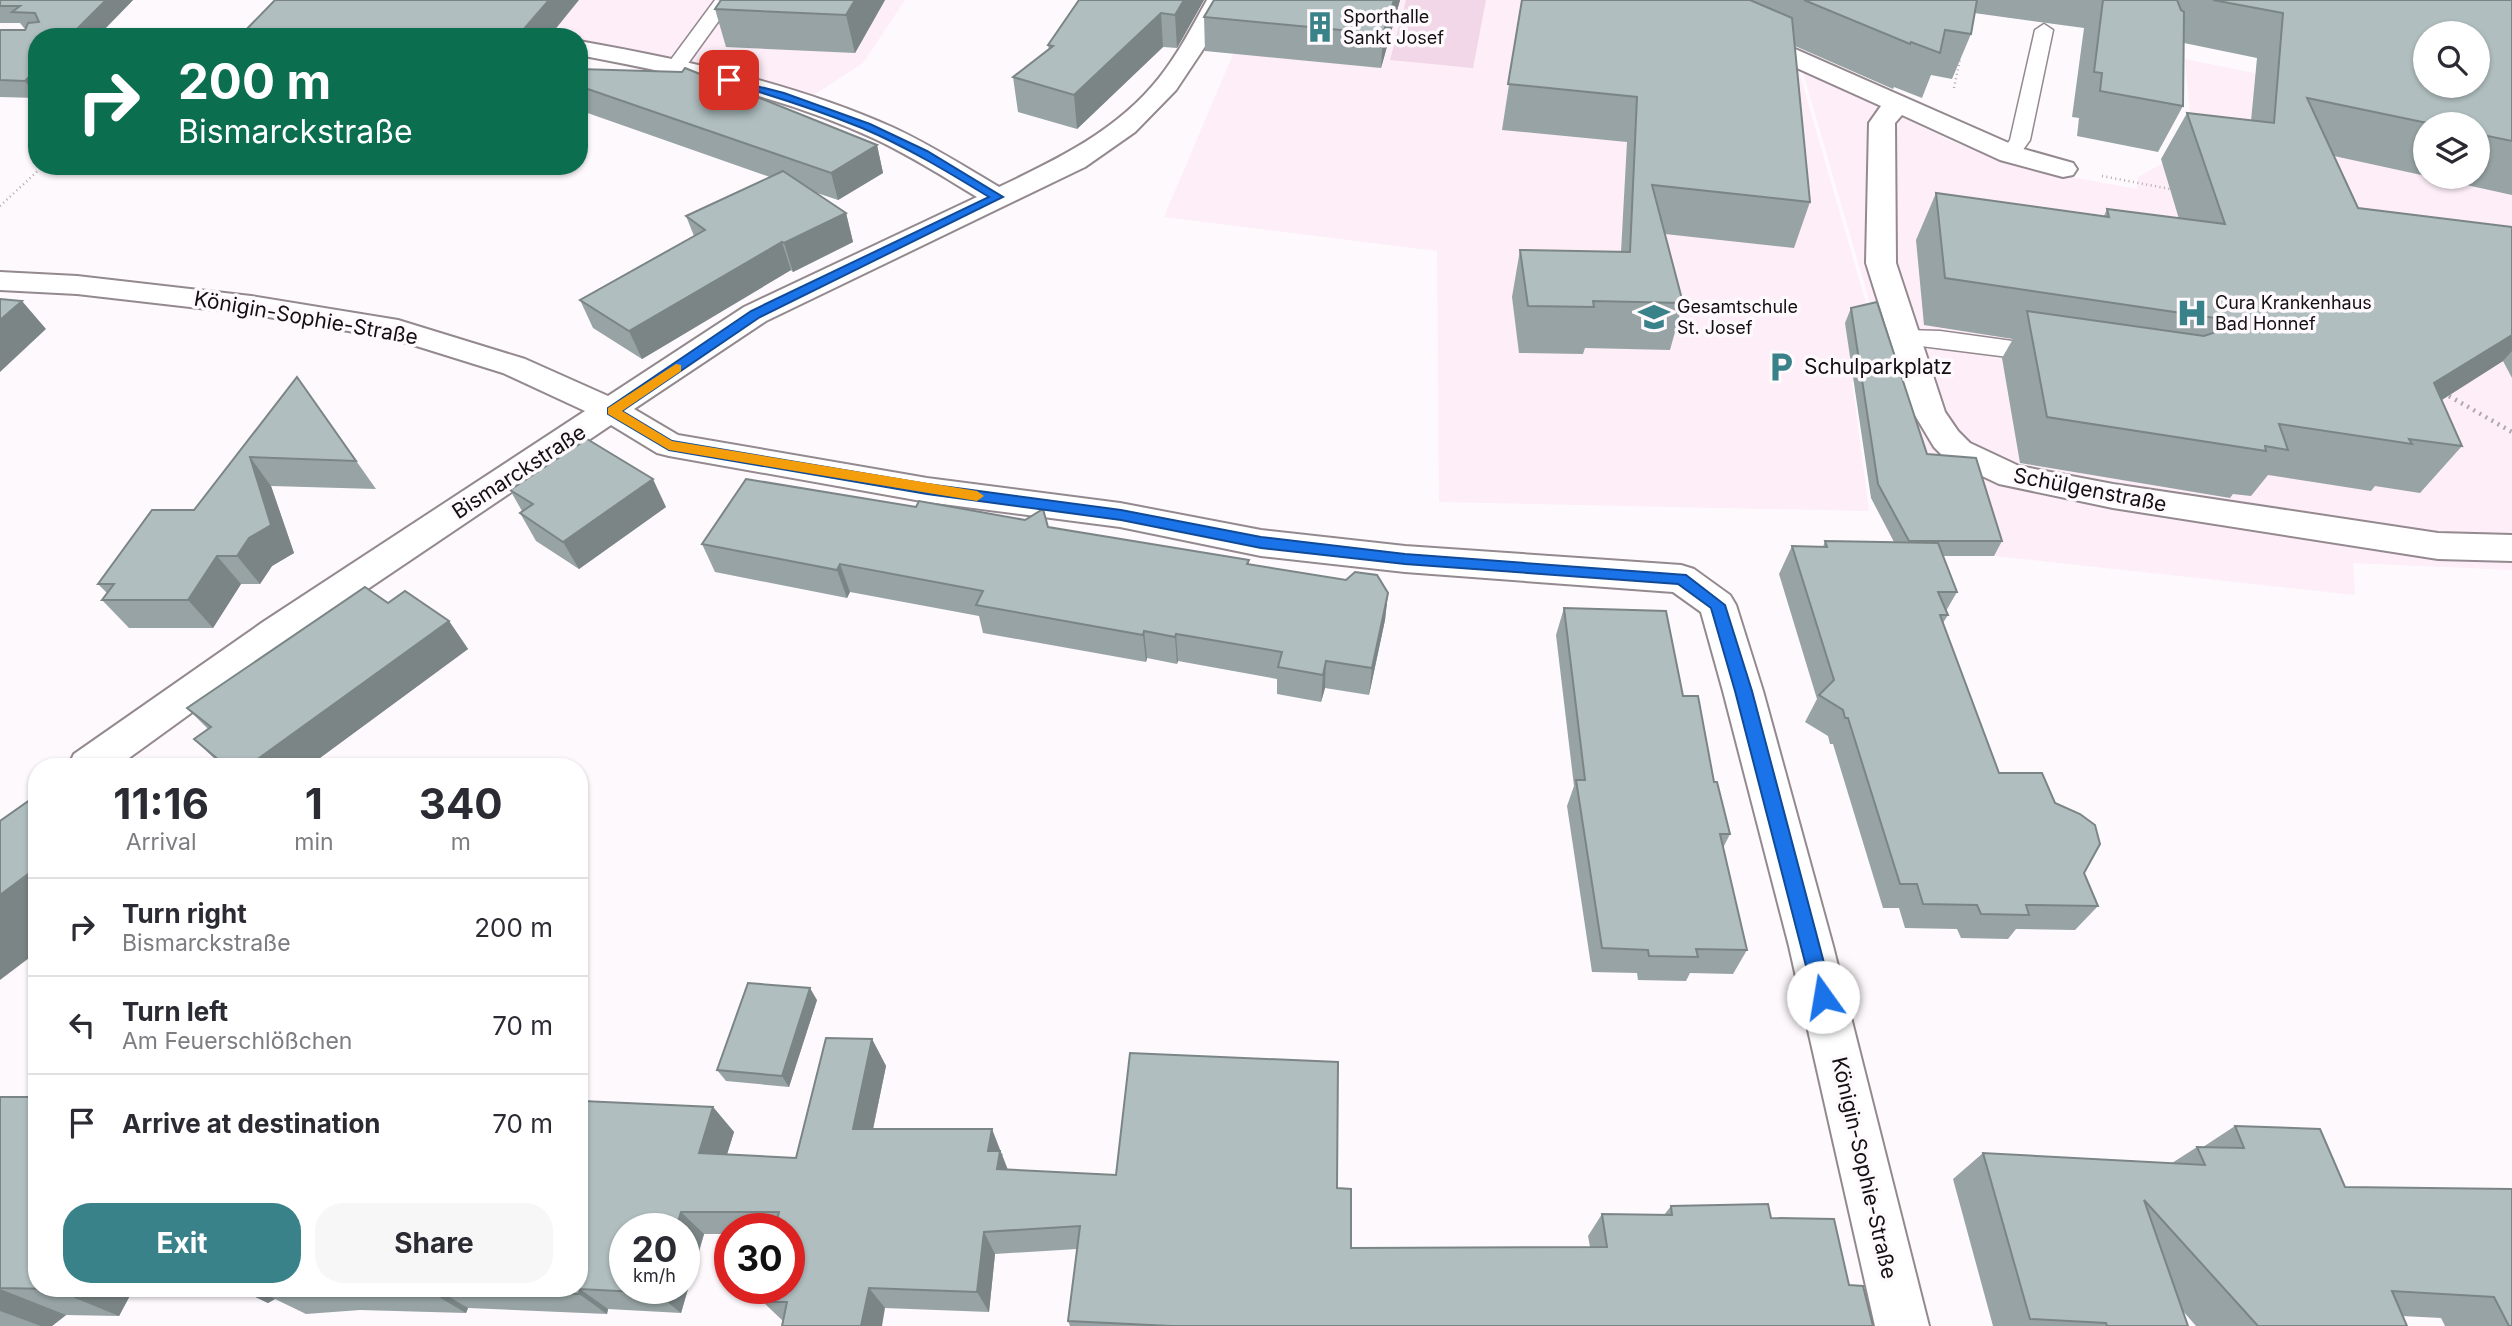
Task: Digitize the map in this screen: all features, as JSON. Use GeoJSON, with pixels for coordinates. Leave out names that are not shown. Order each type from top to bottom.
{"type":"FeatureCollection","features":[{"type":"Feature","properties":{"kind":"street","name":"Bismarckstraße"},"geometry":{"type":"LineString","coordinates":[[99,758],[276,632],[613,411],[755,314],[1075,161],[1126,126],[1167,85],[1194,45],[1219,0]]}},
{"type":"Feature","properties":{"kind":"street"},"geometry":{"type":"LineString","coordinates":[[1665,0],[2010,154],[2063,169]]}},
{"type":"Feature","properties":{"kind":"street"},"geometry":{"type":"LineString","coordinates":[[588,50],[677,65],[780,95],[866,126],[923,153],[998,197]]}},
{"type":"Feature","properties":{"kind":"street","name":"Schülgenstraße"},"geometry":{"type":"LineString","coordinates":[[1899,106],[1889,112],[1882,123],[1881,264],[1928,412],[1958,451],[1991,469],[2011,476],[2113,496],[2405,542],[2438,546],[2512,548]]}},
{"type":"Feature","properties":{"kind":"street","name":"Königin-Sophie-Straße"},"geometry":{"type":"LineString","coordinates":[[0,281],[78,285],[251,306],[398,330],[514,366],[613,411],[669,445],[927,489],[1121,515],[1261,543],[1405,559],[1681,579],[1717,605],[1744,691],[1811,946],[1902,1326]]}},
{"type":"Feature","properties":{"kind":"lane"},"geometry":{"type":"LineString","coordinates":[[677,65],[724,1]]}},
{"type":"Feature","properties":{"kind":"lane"},"geometry":{"type":"LineString","coordinates":[[2010,154],[2020,140],[2044,30]]}},
{"type":"Feature","properties":{"kind":"lane"},"geometry":{"type":"LineString","coordinates":[[1905,338],[1940,339],[2077,358]]}},
{"type":"Feature","properties":{"kind":"path"},"geometry":{"type":"LineString","coordinates":[[1944,125],[1961,50]]}},
{"type":"Feature","properties":{"kind":"path"},"geometry":{"type":"LineString","coordinates":[[2063,169],[2171,189]]}},
{"type":"Feature","properties":{"kind":"path"},"geometry":{"type":"LineString","coordinates":[[0,206],[33,175]]}},
{"type":"Feature","properties":{"kind":"path"},"geometry":{"type":"LineString","coordinates":[[2449,396],[2512,432]]}},
{"type":"Feature","properties":{"kind":"shaded area"},"geometry":{"type":"Polygon","coordinates":[[[425,0],[905,0],[863,63],[809,98],[692,62],[588,42],[588,28],[459,28],[425,0]]]}},
{"type":"Feature","properties":{"kind":"shaded area","name":"Gesamtschule St. Josef"},"geometry":{"type":"Polygon","coordinates":[[[1256,0],[1619,0],[1798,68],[1890,386],[1852,382],[1869,511],[1439,502],[1437,251],[1164,217],[1256,0]]]}},
{"type":"Feature","properties":{"kind":"shaded area"},"geometry":{"type":"Polygon","coordinates":[[[1406,0],[1486,0],[1473,68],[1390,60],[1406,0]]]}},
{"type":"Feature","properties":{"kind":"shaded area","name":"Cura Krankenhaus Bad Honnef"},"geometry":{"type":"Polygon","coordinates":[[[2185,59],[2439,111],[2413,112],[2413,189],[2490,189],[2490,168],[2512,151],[2512,570],[2353,563],[2355,595],[1994,556],[1943,556],[1802,69],[1958,144],[2038,171],[2137,189],[2138,177],[2236,123],[2190,112],[2185,59]]]}},
{"type":"Feature","properties":{"kind":"building"},"geometry":{"type":"Polygon","coordinates":[[[0,0],[106,0],[78,28],[28,28],[28,78],[25,81],[0,80],[0,30],[25,30],[28,23],[39,22],[35,13],[12,12],[20,6],[0,6],[0,0]]]}},
{"type":"Feature","properties":{"kind":"building"},"geometry":{"type":"Polygon","coordinates":[[[275,0],[549,0],[525,28],[248,28],[275,0]]]}},
{"type":"Feature","properties":{"kind":"building"},"geometry":{"type":"Polygon","coordinates":[[[721,0],[855,0],[846,15],[715,9],[721,0]]]}},
{"type":"Feature","properties":{"kind":"building"},"geometry":{"type":"Polygon","coordinates":[[[1079,0],[1184,0],[1175,15],[1161,13],[1074,95],[1013,77],[1053,46],[1048,45],[1079,0]]]}},
{"type":"Feature","properties":{"kind":"building"},"geometry":{"type":"Polygon","coordinates":[[[1214,0],[1394,0],[1383,34],[1204,17],[1214,0]]]}},
{"type":"Feature","properties":{"kind":"building"},"geometry":{"type":"Polygon","coordinates":[[[1522,0],[1750,0],[1792,18],[1810,202],[1652,185],[1683,303],[1593,301],[1594,307],[1528,306],[1520,250],[1630,252],[1637,97],[1508,84],[1522,0]]]}},
{"type":"Feature","properties":{"kind":"building"},"geometry":{"type":"Polygon","coordinates":[[[1804,0],[1977,0],[1971,34],[1945,30],[1940,53],[1911,42],[1910,44],[1804,0]]]}},
{"type":"Feature","properties":{"kind":"building"},"geometry":{"type":"Polygon","coordinates":[[[2103,0],[2177,0],[2184,12],[2183,106],[2100,91],[2102,73],[2094,72],[2103,0]]]}},
{"type":"Feature","properties":{"kind":"building"},"geometry":{"type":"Polygon","coordinates":[[[2213,0],[2512,0],[2512,141],[2490,136],[2490,112],[2413,112],[2413,120],[2307,98],[2358,208],[2512,227],[2512,335],[2434,383],[2462,446],[2409,439],[2412,444],[2279,424],[2288,450],[2265,446],[2266,451],[2047,417],[2027,311],[2204,336],[2216,332],[2219,324],[2215,318],[1945,278],[1936,193],[2109,217],[2107,209],[2225,224],[2187,113],[2274,123],[2283,13],[2213,0]]]}},
{"type":"Feature","properties":{"kind":"building"},"geometry":{"type":"Polygon","coordinates":[[[685,68],[877,145],[831,173],[588,89],[588,69],[682,72],[685,68]]]}},
{"type":"Feature","properties":{"kind":"building"},"geometry":{"type":"Polygon","coordinates":[[[783,171],[846,213],[782,242],[629,331],[580,300],[705,230],[686,216],[783,171]]]}},
{"type":"Feature","properties":{"kind":"building"},"geometry":{"type":"Polygon","coordinates":[[[0,299],[22,301],[0,320],[0,299]]]}},
{"type":"Feature","properties":{"kind":"building"},"geometry":{"type":"Polygon","coordinates":[[[1877,302],[1927,454],[1976,458],[2002,541],[1909,541],[1878,484],[1851,308],[1877,302]]]}},
{"type":"Feature","properties":{"kind":"building"},"geometry":{"type":"Polygon","coordinates":[[[297,377],[356,461],[250,457],[271,525],[249,538],[237,556],[217,556],[188,600],[102,600],[114,584],[98,584],[152,510],[194,510],[297,377]]]}},
{"type":"Feature","properties":{"kind":"building"},"geometry":{"type":"Polygon","coordinates":[[[587,439],[653,479],[563,542],[520,513],[533,504],[510,490],[587,439]]]}},
{"type":"Feature","properties":{"kind":"building"},"geometry":{"type":"Polygon","coordinates":[[[746,479],[916,507],[919,501],[1025,520],[1043,509],[1048,527],[1249,560],[1247,564],[1346,580],[1355,572],[1377,575],[1388,593],[1372,668],[1326,661],[1323,675],[1278,667],[1282,652],[1176,634],[1175,637],[1144,631],[1143,635],[976,605],[983,591],[840,564],[837,570],[702,544],[746,479]]]}},
{"type":"Feature","properties":{"kind":"building"},"geometry":{"type":"Polygon","coordinates":[[[1825,541],[1938,543],[1957,592],[1938,592],[1948,615],[1940,615],[1999,773],[2042,773],[2055,803],[2080,814],[2095,825],[2100,844],[2084,873],[2098,906],[2026,905],[2029,915],[1981,914],[1977,905],[1923,904],[1917,884],[1900,884],[1848,718],[1845,718],[1843,710],[1819,695],[1834,680],[1792,546],[1827,547],[1825,541]]]}},
{"type":"Feature","properties":{"kind":"building"},"geometry":{"type":"Polygon","coordinates":[[[365,587],[388,603],[405,591],[449,621],[259,758],[217,758],[194,739],[211,727],[187,708],[365,587]]]}},
{"type":"Feature","properties":{"kind":"building"},"geometry":{"type":"Polygon","coordinates":[[[1564,608],[1666,611],[1683,696],[1698,696],[1714,782],[1717,782],[1730,834],[1720,834],[1747,950],[1696,949],[1698,957],[1649,956],[1648,950],[1602,948],[1576,780],[1585,780],[1564,608]]]}},
{"type":"Feature","properties":{"kind":"building"},"geometry":{"type":"Polygon","coordinates":[[[28,801],[28,874],[0,895],[0,821],[28,801]]]}},
{"type":"Feature","properties":{"kind":"building"},"geometry":{"type":"Polygon","coordinates":[[[748,983],[810,988],[782,1076],[717,1070],[748,983]]]}},
{"type":"Feature","properties":{"kind":"building"},"geometry":{"type":"Polygon","coordinates":[[[826,1038],[872,1039],[853,1129],[992,1129],[988,1151],[1000,1151],[997,1169],[1116,1175],[1130,1053],[1338,1062],[1337,1188],[1351,1189],[1351,1248],[1607,1247],[1602,1214],[1672,1215],[1671,1206],[1768,1204],[1771,1218],[1834,1219],[1849,1285],[1863,1286],[1873,1326],[1171,1326],[1068,1321],[1080,1226],[984,1232],[977,1292],[869,1288],[861,1326],[782,1326],[787,1304],[805,1304],[805,1213],[609,1213],[609,1291],[588,1289],[588,1101],[713,1107],[699,1153],[796,1158],[826,1038]]]}},
{"type":"Feature","properties":{"kind":"building"},"geometry":{"type":"Polygon","coordinates":[[[0,1097],[28,1097],[28,1289],[0,1288],[0,1097]]]}},
{"type":"Feature","properties":{"kind":"building"},"geometry":{"type":"Polygon","coordinates":[[[2235,1126],[2320,1129],[2345,1187],[2512,1189],[2512,1326],[2509,1326],[2494,1297],[2392,1291],[2407,1326],[2258,1326],[2144,1200],[2188,1326],[2107,1326],[2106,1323],[2030,1319],[1983,1153],[2205,1165],[2197,1147],[2244,1148],[2235,1126]]]}},
{"type":"Feature","properties":{"kind":"slow traffic"},"geometry":{"type":"LineString","coordinates":[[676,368],[613,411],[669,445],[977,496]]}},
{"type":"Feature","properties":{"kind":"place","name":"Sporthalle Sankt Josef"},"geometry":{"type":"Point","coordinates":[1320,27]}},
{"type":"Feature","properties":{"kind":"place","name":"Cura Krankenhaus Bad Honnef"},"geometry":{"type":"Point","coordinates":[2192,313]}},
{"type":"Feature","properties":{"kind":"place","name":"Gesamtschule St. Josef"},"geometry":{"type":"Point","coordinates":[1654,317]}},
{"type":"Feature","properties":{"kind":"place","name":"Schulparkplatz"},"geometry":{"type":"Point","coordinates":[1781,367]}},
{"type":"Feature","properties":{"kind":"route"},"geometry":{"type":"LineString","coordinates":[[729,80],[866,126],[923,153],[998,197],[755,314],[613,411],[669,445],[927,489],[1121,515],[1261,543],[1405,559],[1681,579],[1717,605],[1744,691],[1823,997]]}}]}
